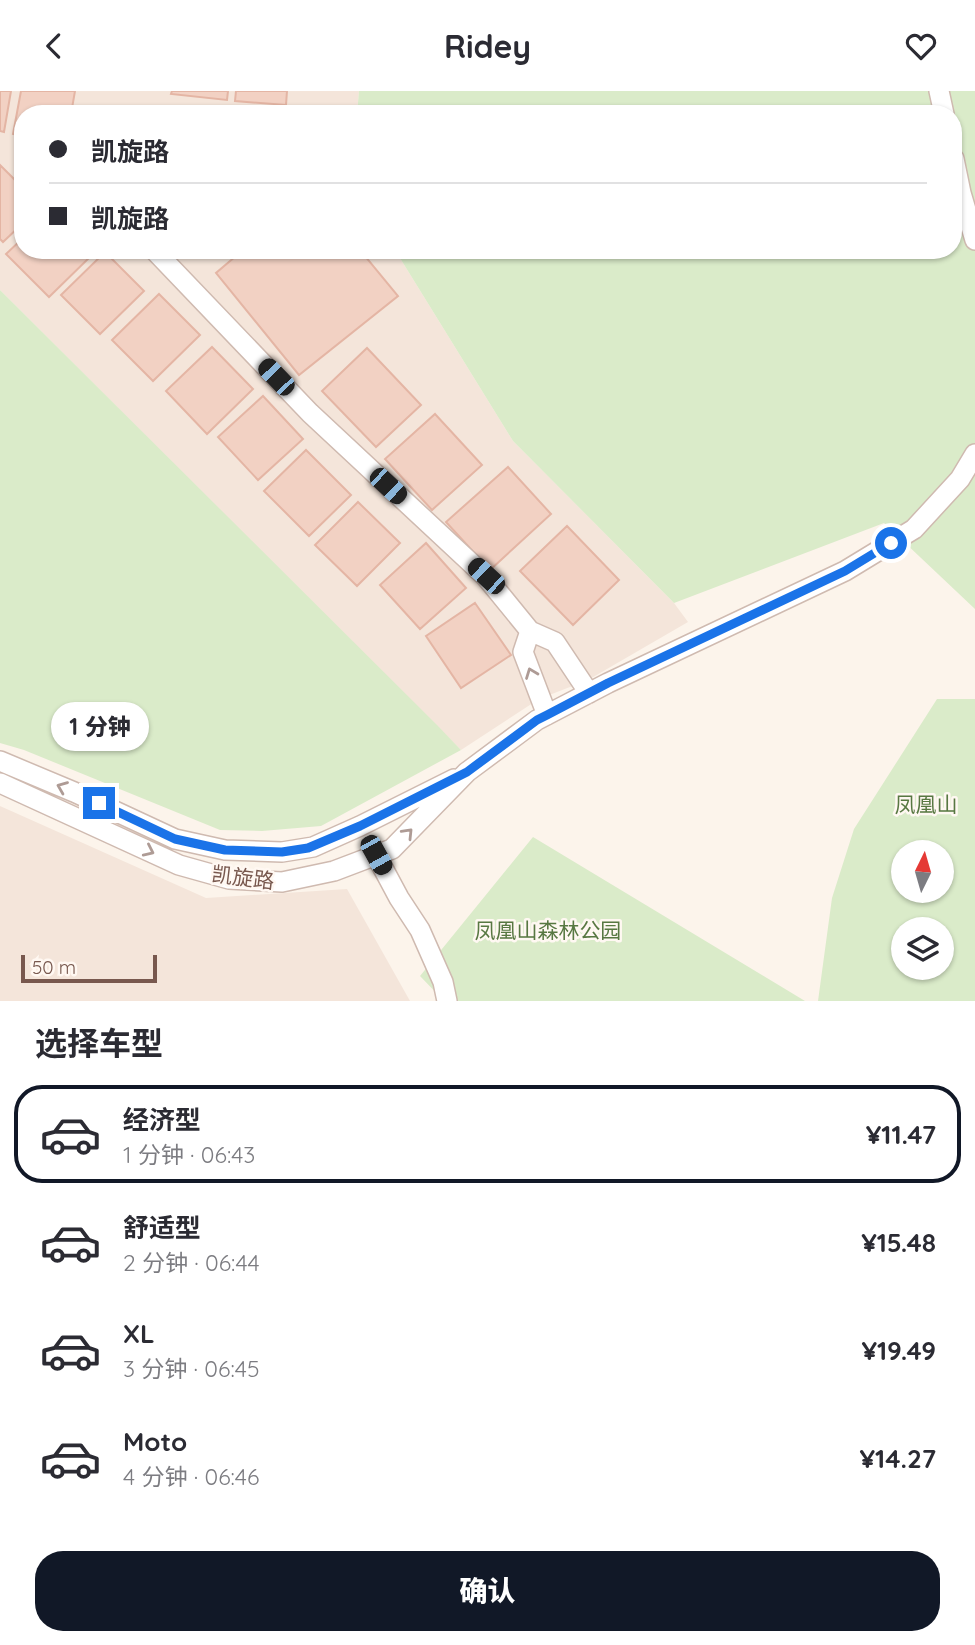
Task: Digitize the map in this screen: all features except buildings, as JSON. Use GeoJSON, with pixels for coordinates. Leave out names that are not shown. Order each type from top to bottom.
{"type":"FeatureCollection","features":[{"type":"Feature","properties":{"kind":"street"},"geometry":{"type":"LineString","coordinates":[[962,196],[975,240]]}},
{"type":"Feature","properties":{"kind":"street"},"geometry":{"type":"LineString","coordinates":[[163,259],[310,413],[486,576],[530,631],[555,642],[589,693]]}},
{"type":"Feature","properties":{"kind":"street","name":"凯旋路"},"geometry":{"type":"LineString","coordinates":[[0,783],[179,865],[229,879],[282,882],[334,871],[392,849],[467,772],[537,720],[845,571],[914,529],[960,479],[975,454]]}},
{"type":"Feature","properties":{"kind":"street"},"geometry":{"type":"LineString","coordinates":[[530,631],[523,652],[547,715]]}},
{"type":"Feature","properties":{"kind":"street","name":"凯旋路"},"geometry":{"type":"LineString","coordinates":[[0,761],[175,839],[225,850],[282,852],[308,848],[355,828],[467,772]]}},
{"type":"Feature","properties":{"kind":"street"},"geometry":{"type":"LineString","coordinates":[[355,828],[365,833],[370,840],[370,857],[420,930],[443,982],[447,1001]]}},
{"type":"Feature","properties":{"kind":"street"},"geometry":{"type":"LineString","coordinates":[[308,848],[302,855],[302,865],[311,876]]}},
{"type":"Feature","properties":{"kind":"shaded area"},"geometry":{"type":"Polygon","coordinates":[[[0,91],[359,91],[358,105],[14,105],[14,259],[401,259],[513,441],[674,603],[688,622],[588,680],[539,699],[461,750],[0,290],[0,91]]]}},
{"type":"Feature","properties":{"kind":"shaded area"},"geometry":{"type":"Polygon","coordinates":[[[0,806],[206,898],[347,889],[410,1001],[0,1001],[0,806]]]}},
{"type":"Feature","properties":{"kind":"green space"},"geometry":{"type":"Polygon","coordinates":[[[359,91],[975,91],[975,609],[884,523],[674,603],[513,441],[401,259],[962,259],[962,105],[358,105],[359,91]]]}},
{"type":"Feature","properties":{"kind":"green space"},"geometry":{"type":"Polygon","coordinates":[[[0,290],[461,750],[321,826],[262,831],[220,830],[24,750],[0,743],[0,290]]]}},
{"type":"Feature","properties":{"kind":"green space","name":"凤凰山"},"geometry":{"type":"Polygon","coordinates":[[[937,699],[975,699],[975,1001],[818,1001],[832,898],[854,829],[937,699]]]}},
{"type":"Feature","properties":{"kind":"green space","name":"凤凰山森林公园"},"geometry":{"type":"Polygon","coordinates":[[[533,837],[805,1001],[444,1001],[420,976],[533,837]]]}},
{"type":"Feature","properties":{"kind":"route"},"geometry":{"type":"LineString","coordinates":[[99,803],[175,839],[225,850],[282,852],[313,847],[467,772],[537,720],[608,683],[845,571],[891,543]]}}]}
